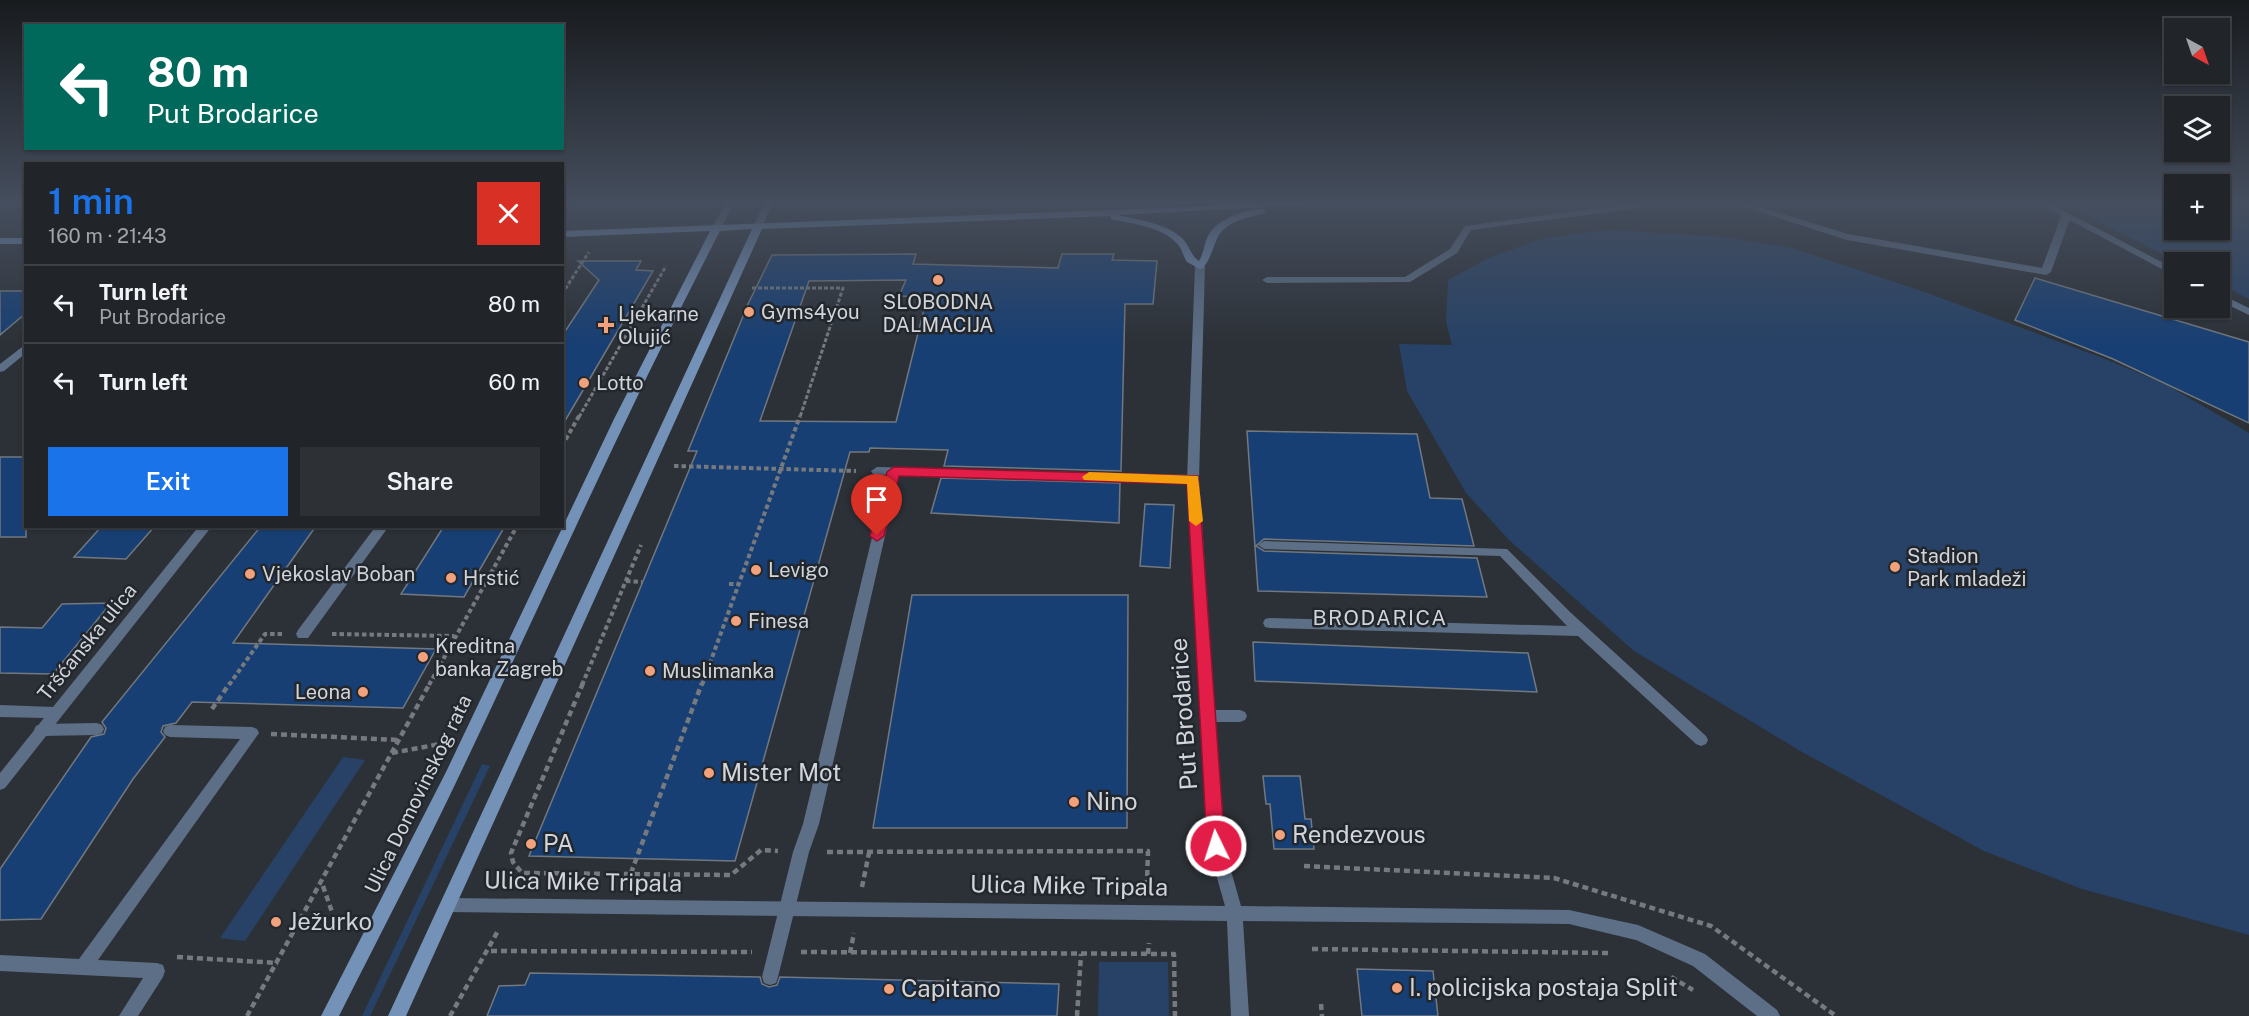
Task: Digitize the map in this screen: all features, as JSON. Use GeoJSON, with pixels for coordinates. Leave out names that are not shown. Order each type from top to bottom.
{"type":"FeatureCollection","features":[{"type":"Feature","properties":{"kind":"main road","name":"Ulica Domovinskog rata"},"geometry":{"type":"LineString","coordinates":[[330,1016],[469,739],[557,546],[652,351],[706,248]]}},
{"type":"Feature","properties":{"kind":"main road"},"geometry":{"type":"LineString","coordinates":[[397,1016],[748,248]]}},
{"type":"Feature","properties":{"kind":"main road"},"geometry":{"type":"LineString","coordinates":[[1186,248],[1190,260],[1200,266],[1208,258],[1210,248]]}},
{"type":"Feature","properties":{"kind":"street"},"geometry":{"type":"LineString","coordinates":[[1267,280],[1407,280],[1455,248]]}},
{"type":"Feature","properties":{"kind":"street"},"geometry":{"type":"LineString","coordinates":[[1912,248],[2046,272],[2055,248]]}},
{"type":"Feature","properties":{"kind":"street"},"geometry":{"type":"LineString","coordinates":[[2128,248],[2164,267]]}},
{"type":"Feature","properties":{"kind":"street","name":"Put Brodarice"},"geometry":{"type":"LineString","coordinates":[[1200,266],[1193,479],[1216,846],[1234,912],[1240,1016]]}},
{"type":"Feature","properties":{"kind":"street"},"geometry":{"type":"LineString","coordinates":[[2230,302],[2249,312]]}},
{"type":"Feature","properties":{"kind":"street"},"geometry":{"type":"LineString","coordinates":[[0,369],[24,349]]}},
{"type":"Feature","properties":{"kind":"street"},"geometry":{"type":"LineString","coordinates":[[877,471],[1193,479]]}},
{"type":"Feature","properties":{"kind":"street"},"geometry":{"type":"LineString","coordinates":[[771,977],[801,852],[811,825],[894,472]]}},
{"type":"Feature","properties":{"kind":"street","name":"Tršćanska ulica"},"geometry":{"type":"LineString","coordinates":[[0,784],[204,528]]}},
{"type":"Feature","properties":{"kind":"street"},"geometry":{"type":"LineString","coordinates":[[303,634],[382,528]]}},
{"type":"Feature","properties":{"kind":"street"},"geometry":{"type":"LineString","coordinates":[[1264,545],[1503,552],[1582,632],[1701,741]]}},
{"type":"Feature","properties":{"kind":"street"},"geometry":{"type":"LineString","coordinates":[[1270,623],[1582,632]]}},
{"type":"Feature","properties":{"kind":"street"},"geometry":{"type":"LineString","coordinates":[[0,711],[55,713]]}},
{"type":"Feature","properties":{"kind":"street"},"geometry":{"type":"LineString","coordinates":[[1208,716],[1240,716]]}},
{"type":"Feature","properties":{"kind":"street"},"geometry":{"type":"LineString","coordinates":[[41,730],[97,729]]}},
{"type":"Feature","properties":{"kind":"street"},"geometry":{"type":"LineString","coordinates":[[170,731],[252,733]]}},
{"type":"Feature","properties":{"kind":"street"},"geometry":{"type":"LineString","coordinates":[[83,967],[252,733]]}},
{"type":"Feature","properties":{"kind":"street","name":"Ulica Mike Tripala"},"geometry":{"type":"LineString","coordinates":[[448,905],[1569,917],[1638,933],[1699,960],[1771,1016]]}},
{"type":"Feature","properties":{"kind":"street"},"geometry":{"type":"LineString","coordinates":[[0,963],[157,970],[128,1016]]}},
{"type":"Feature","properties":{"kind":"path"},"geometry":{"type":"LineString","coordinates":[[564,291],[590,251]]}},
{"type":"Feature","properties":{"kind":"path"},"geometry":{"type":"LineString","coordinates":[[564,443],[666,266]]}},
{"type":"Feature","properties":{"kind":"path"},"geometry":{"type":"LineString","coordinates":[[631,873],[782,470],[843,288],[747,288],[751,280]]}},
{"type":"Feature","properties":{"kind":"path"},"geometry":{"type":"LineString","coordinates":[[670,476],[678,455]]}},
{"type":"Feature","properties":{"kind":"path"},"geometry":{"type":"LineString","coordinates":[[674,466],[877,471]]}},
{"type":"Feature","properties":{"kind":"path"},"geometry":{"type":"LineString","coordinates":[[247,1016],[323,885],[454,636],[516,528]]}},
{"type":"Feature","properties":{"kind":"path"},"geometry":{"type":"LineString","coordinates":[[522,873],[513,862],[512,853],[643,539]]}},
{"type":"Feature","properties":{"kind":"path"},"geometry":{"type":"LineString","coordinates":[[626,581],[642,582]]}},
{"type":"Feature","properties":{"kind":"path"},"geometry":{"type":"LineString","coordinates":[[729,584],[739,584]]}},
{"type":"Feature","properties":{"kind":"path"},"geometry":{"type":"LineString","coordinates":[[206,717],[265,634],[454,636]]}},
{"type":"Feature","properties":{"kind":"path"},"geometry":{"type":"LineString","coordinates":[[252,733],[399,740]]}},
{"type":"Feature","properties":{"kind":"path"},"geometry":{"type":"LineString","coordinates":[[522,873],[730,875],[761,850],[801,852],[1148,851],[1147,882]]}},
{"type":"Feature","properties":{"kind":"path"},"geometry":{"type":"LineString","coordinates":[[450,1016],[462,990],[491,951],[522,873]]}},
{"type":"Feature","properties":{"kind":"path"},"geometry":{"type":"LineString","coordinates":[[323,885],[332,912]]}},
{"type":"Feature","properties":{"kind":"path"},"geometry":{"type":"LineString","coordinates":[[1148,954],[1149,944]]}},
{"type":"Feature","properties":{"kind":"path"},"geometry":{"type":"LineString","coordinates":[[1312,949],[1608,953],[1619,956]]}},
{"type":"Feature","properties":{"kind":"path"},"geometry":{"type":"LineString","coordinates":[[491,951],[1174,954],[1175,1016]]}},
{"type":"Feature","properties":{"kind":"path"},"geometry":{"type":"LineString","coordinates":[[1077,1016],[1081,954]]}},
{"type":"Feature","properties":{"kind":"path"},"geometry":{"type":"LineString","coordinates":[[157,970],[167,957],[278,963]]}},
{"type":"Feature","properties":{"kind":"path"},"geometry":{"type":"LineString","coordinates":[[1665,974],[1703,997]]}},
{"type":"Feature","properties":{"kind":"path"},"geometry":{"type":"LineString","coordinates":[[1321,1004],[1322,1016]]}},
{"type":"Feature","properties":{"kind":"shaded area","name":"Stadion Park mladeži"},"geometry":{"type":"Polygon","coordinates":[[[1515,248],[1793,248],[1930,294],[2103,358],[2167,385],[2249,433],[2249,935],[2082,889],[1984,851],[1802,752],[1634,651],[1509,540],[1466,493],[1407,391],[1399,344],[1452,345],[1446,322],[1448,280],[1491,257],[1515,248]]]}},
{"type":"Feature","properties":{"kind":"shaded area"},"geometry":{"type":"Polygon","coordinates":[[[2151,248],[2249,248],[2249,299],[2230,289],[2230,252],[2164,252],[2164,255],[2151,248]]]}},
{"type":"Feature","properties":{"kind":"shaded area"},"geometry":{"type":"Polygon","coordinates":[[[343,757],[365,760],[245,941],[220,938],[343,757]]]}},
{"type":"Feature","properties":{"kind":"shaded area"},"geometry":{"type":"Polygon","coordinates":[[[482,764],[490,766],[370,1016],[362,1016],[482,764]]]}},
{"type":"Feature","properties":{"kind":"shaded area"},"geometry":{"type":"Polygon","coordinates":[[[1099,962],[1168,962],[1169,1016],[1098,1016],[1099,962]]]}},
{"type":"Feature","properties":{"kind":"building"},"geometry":{"type":"Polygon","coordinates":[[[916,254],[913,264],[1058,268],[1062,254],[1114,254],[1112,260],[1157,261],[1153,304],[1125,304],[1121,471],[944,466],[948,450],[870,448],[869,452],[850,452],[735,861],[529,856],[697,451],[688,451],[748,304],[772,255],[916,254]],[[906,280],[809,281],[760,421],[896,422],[927,297],[899,296],[906,280]]]}},
{"type":"Feature","properties":{"kind":"building"},"geometry":{"type":"Polygon","coordinates":[[[578,261],[641,261],[636,270],[653,271],[564,423],[564,333],[599,280],[578,261]]]}},
{"type":"Feature","properties":{"kind":"building"},"geometry":{"type":"Polygon","coordinates":[[[2035,278],[2249,342],[2249,423],[2113,359],[2015,320],[2035,278]]]}},
{"type":"Feature","properties":{"kind":"building"},"geometry":{"type":"Polygon","coordinates":[[[0,291],[24,291],[24,315],[0,335],[0,291]]]}},
{"type":"Feature","properties":{"kind":"building"},"geometry":{"type":"Polygon","coordinates":[[[1247,431],[1417,434],[1430,498],[1462,499],[1474,546],[1264,539],[1256,546],[1264,551],[1477,558],[1487,597],[1258,591],[1247,431]]]}},
{"type":"Feature","properties":{"kind":"building"},"geometry":{"type":"Polygon","coordinates":[[[0,457],[24,457],[26,537],[0,537],[0,457]]]}},
{"type":"Feature","properties":{"kind":"building"},"geometry":{"type":"Polygon","coordinates":[[[941,478],[1120,483],[1119,523],[931,513],[941,478]]]}},
{"type":"Feature","properties":{"kind":"building"},"geometry":{"type":"Polygon","coordinates":[[[1145,504],[1174,505],[1170,568],[1140,566],[1145,504]]]}},
{"type":"Feature","properties":{"kind":"building"},"geometry":{"type":"Polygon","coordinates":[[[100,528],[153,528],[126,559],[74,557],[100,528]]]}},
{"type":"Feature","properties":{"kind":"building"},"geometry":{"type":"Polygon","coordinates":[[[259,528],[315,528],[233,643],[436,649],[403,708],[192,702],[176,723],[163,726],[161,732],[165,737],[133,779],[41,919],[0,920],[0,869],[91,737],[104,734],[106,728],[102,722],[259,528]]]}},
{"type":"Feature","properties":{"kind":"building"},"geometry":{"type":"Polygon","coordinates":[[[443,528],[504,528],[464,597],[401,594],[443,528]]]}},
{"type":"Feature","properties":{"kind":"building"},"geometry":{"type":"Polygon","coordinates":[[[912,595],[1128,595],[1127,828],[873,828],[912,595]]]}},
{"type":"Feature","properties":{"kind":"building"},"geometry":{"type":"Polygon","coordinates":[[[111,603],[53,674],[0,673],[0,627],[42,628],[62,604],[111,603]]]}},
{"type":"Feature","properties":{"kind":"building"},"geometry":{"type":"Polygon","coordinates":[[[1253,642],[1528,653],[1537,692],[1255,681],[1253,642]]]}},
{"type":"Feature","properties":{"kind":"building"},"geometry":{"type":"Polygon","coordinates":[[[1263,776],[1300,776],[1305,819],[1311,819],[1314,849],[1274,849],[1270,804],[1266,804],[1263,776]]]}},
{"type":"Feature","properties":{"kind":"building","name":"I. policijska postaja Split"},"geometry":{"type":"Polygon","coordinates":[[[1357,969],[1433,971],[1438,1016],[1362,1016],[1357,969]]]}},
{"type":"Feature","properties":{"kind":"building"},"geometry":{"type":"Polygon","coordinates":[[[530,973],[760,977],[762,984],[769,987],[777,985],[780,977],[1059,984],[1057,1016],[487,1016],[499,986],[525,985],[530,973]]]}},
{"type":"Feature","properties":{"kind":"slow traffic"},"geometry":{"type":"LineString","coordinates":[[1089,477],[1193,479],[1196,521]]}},
{"type":"Feature","properties":{"kind":"place","name":"SLOBODNA DALMACIJA"},"geometry":{"type":"Point","coordinates":[938,280]}},
{"type":"Feature","properties":{"kind":"place","name":"Gyms4you"},"geometry":{"type":"Point","coordinates":[749,312]}},
{"type":"Feature","properties":{"kind":"place","name":"Ljekarne Olujić"},"geometry":{"type":"Point","coordinates":[606,325]}},
{"type":"Feature","properties":{"kind":"place","name":"Lotto"},"geometry":{"type":"Point","coordinates":[584,383]}},
{"type":"Feature","properties":{"kind":"place","name":"Stadion Park mladeži"},"geometry":{"type":"Point","coordinates":[1895,567]}},
{"type":"Feature","properties":{"kind":"place","name":"Levigo"},"geometry":{"type":"Point","coordinates":[756,570]}},
{"type":"Feature","properties":{"kind":"place","name":"Vjekoslav Boban"},"geometry":{"type":"Point","coordinates":[250,574]}},
{"type":"Feature","properties":{"kind":"place","name":"Hrstić"},"geometry":{"type":"Point","coordinates":[451,578]}},
{"type":"Feature","properties":{"kind":"place","name":"Finesa"},"geometry":{"type":"Point","coordinates":[736,621]}},
{"type":"Feature","properties":{"kind":"place","name":"Kreditna banka Zagreb"},"geometry":{"type":"Point","coordinates":[423,657]}},
{"type":"Feature","properties":{"kind":"place","name":"Muslimanka"},"geometry":{"type":"Point","coordinates":[650,671]}},
{"type":"Feature","properties":{"kind":"place","name":"Leona"},"geometry":{"type":"Point","coordinates":[363,692]}},
{"type":"Feature","properties":{"kind":"place","name":"Mister Mot"},"geometry":{"type":"Point","coordinates":[709,773]}},
{"type":"Feature","properties":{"kind":"place","name":"Nino"},"geometry":{"type":"Point","coordinates":[1074,802]}},
{"type":"Feature","properties":{"kind":"place","name":"Rendezvous"},"geometry":{"type":"Point","coordinates":[1280,835]}},
{"type":"Feature","properties":{"kind":"place","name":"PA"},"geometry":{"type":"Point","coordinates":[531,844]}},
{"type":"Feature","properties":{"kind":"place","name":"Ježurko"},"geometry":{"type":"Point","coordinates":[276,922]}},
{"type":"Feature","properties":{"kind":"place","name":"I. policijska postaja Split"},"geometry":{"type":"Point","coordinates":[1397,988]}},
{"type":"Feature","properties":{"kind":"place","name":"Capitano"},"geometry":{"type":"Point","coordinates":[889,989]}},
{"type":"Feature","properties":{"kind":"district","name":"BRODARICA"},"geometry":{"type":"Point","coordinates":[1380,618]}},
{"type":"Feature","properties":{"kind":"route"},"geometry":{"type":"LineString","coordinates":[[877,536],[894,472],[1193,479],[1216,846]]}}]}
